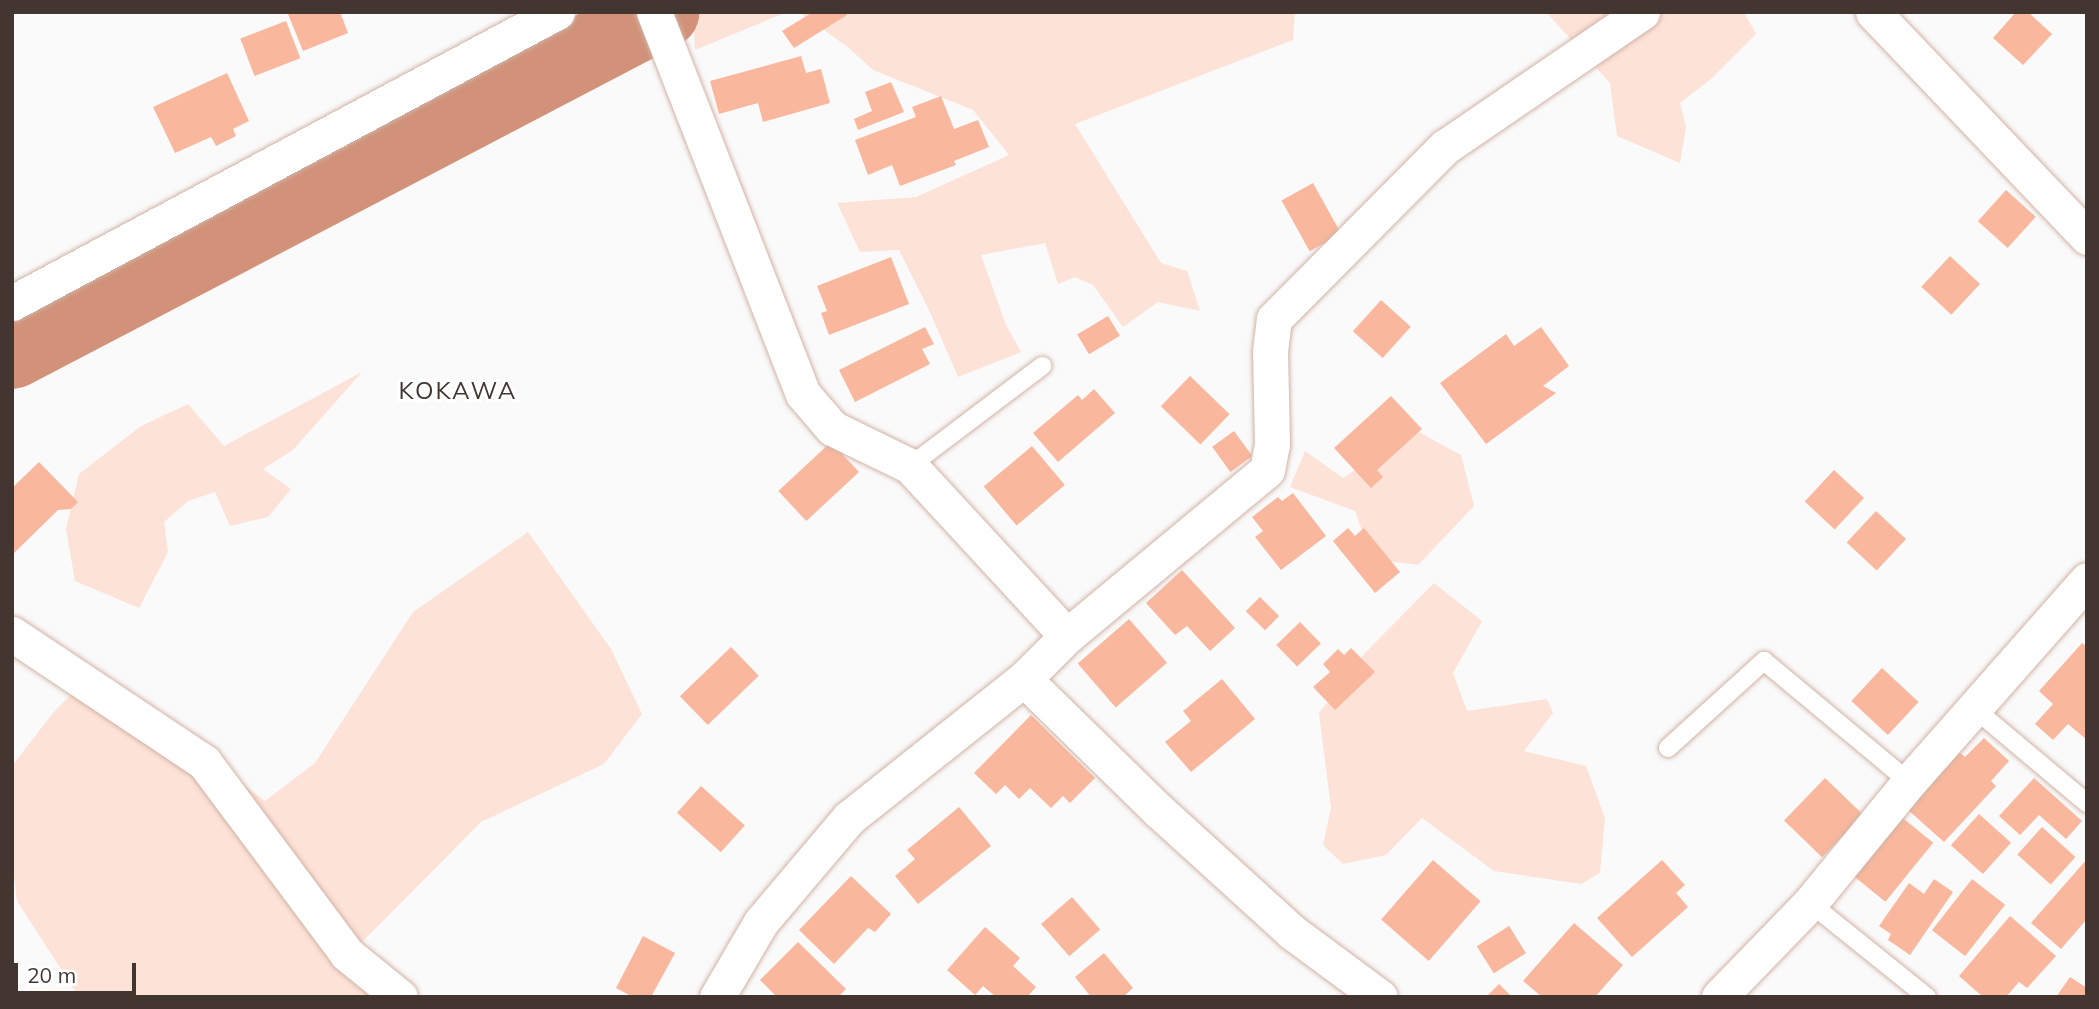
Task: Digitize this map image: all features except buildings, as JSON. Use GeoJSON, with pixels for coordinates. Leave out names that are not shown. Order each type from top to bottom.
{"type":"FeatureCollection","features":[{"type":"Feature","properties":{"kind":"street"},"geometry":{"type":"LineString","coordinates":[[12,303],[557,12]]}},
{"type":"Feature","properties":{"kind":"street"},"geometry":{"type":"LineString","coordinates":[[654,12],[803,394],[832,428],[910,466],[1067,636]]}},
{"type":"Feature","properties":{"kind":"street"},"geometry":{"type":"LineString","coordinates":[[717,997],[761,922],[849,818],[1024,679],[1067,636],[1267,470],[1272,444],[1270,351],[1274,319],[1445,146],[1643,12]]}},
{"type":"Feature","properties":{"kind":"street"},"geometry":{"type":"LineString","coordinates":[[1873,12],[2087,237]]}},
{"type":"Feature","properties":{"kind":"street"},"geometry":{"type":"LineString","coordinates":[[1719,997],[1810,903],[1909,782],[1976,710],[2087,580]]}},
{"type":"Feature","properties":{"kind":"street"},"geometry":{"type":"LineString","coordinates":[[12,634],[204,762],[346,954],[400,997]]}},
{"type":"Feature","properties":{"kind":"street"},"geometry":{"type":"LineString","coordinates":[[1024,679],[1158,810],[1292,932],[1380,997]]}},
{"type":"Feature","properties":{"kind":"lane"},"geometry":{"type":"LineString","coordinates":[[910,466],[1042,366]]}},
{"type":"Feature","properties":{"kind":"lane"},"geometry":{"type":"LineString","coordinates":[[1668,748],[1764,661],[1909,782]]}},
{"type":"Feature","properties":{"kind":"lane"},"geometry":{"type":"LineString","coordinates":[[1976,710],[2087,803]]}},
{"type":"Feature","properties":{"kind":"lane"},"geometry":{"type":"LineString","coordinates":[[1810,903],[1927,997]]}},
{"type":"Feature","properties":{"kind":"shaded area"},"geometry":{"type":"Polygon","coordinates":[[[693,12],[787,12],[695,50],[693,12]]]}},
{"type":"Feature","properties":{"kind":"shaded area"},"geometry":{"type":"Polygon","coordinates":[[[799,12],[1295,12],[1293,40],[1075,124],[1161,263],[1187,271],[1200,311],[1158,302],[1123,327],[1093,285],[1075,277],[1058,284],[1045,243],[981,255],[1006,325],[1021,352],[958,377],[899,250],[860,252],[837,203],[916,197],[1009,155],[973,110],[873,70],[849,48],[799,12]]]}},
{"type":"Feature","properties":{"kind":"shaded area"},"geometry":{"type":"Polygon","coordinates":[[[1546,12],[1744,12],[1756,34],[1711,79],[1680,103],[1686,127],[1680,163],[1617,136],[1610,83],[1546,12]]]}},
{"type":"Feature","properties":{"kind":"shaded area"},"geometry":{"type":"Polygon","coordinates":[[[362,372],[293,450],[263,469],[291,489],[268,517],[230,526],[215,492],[188,501],[164,522],[168,552],[139,608],[75,581],[66,529],[79,474],[141,426],[188,404],[224,446],[362,372]]]}},
{"type":"Feature","properties":{"kind":"shaded area"},"geometry":{"type":"Polygon","coordinates":[[[1415,430],[1461,455],[1474,506],[1418,565],[1372,559],[1355,511],[1290,487],[1305,451],[1343,478],[1415,430]]]}},
{"type":"Feature","properties":{"kind":"shaded area"},"geometry":{"type":"Polygon","coordinates":[[[528,532],[611,649],[642,714],[604,764],[481,822],[357,947],[349,970],[371,997],[79,997],[17,901],[12,861],[12,766],[53,713],[92,673],[265,801],[315,763],[413,612],[528,532]]]}},
{"type":"Feature","properties":{"kind":"shaded area"},"geometry":{"type":"Polygon","coordinates":[[[1434,583],[1482,621],[1453,673],[1467,711],[1547,699],[1553,713],[1524,751],[1586,766],[1605,818],[1600,873],[1581,884],[1494,871],[1422,818],[1386,855],[1343,864],[1323,845],[1331,808],[1319,713],[1365,653],[1434,583]]]}},
{"type":"Feature","properties":{"kind":"waterway"},"geometry":{"type":"LineString","coordinates":[[12,352],[662,12]]}},
{"type":"Feature","properties":{"kind":"district","name":"KOKAWA"},"geometry":{"type":"Point","coordinates":[458,391]}}]}
